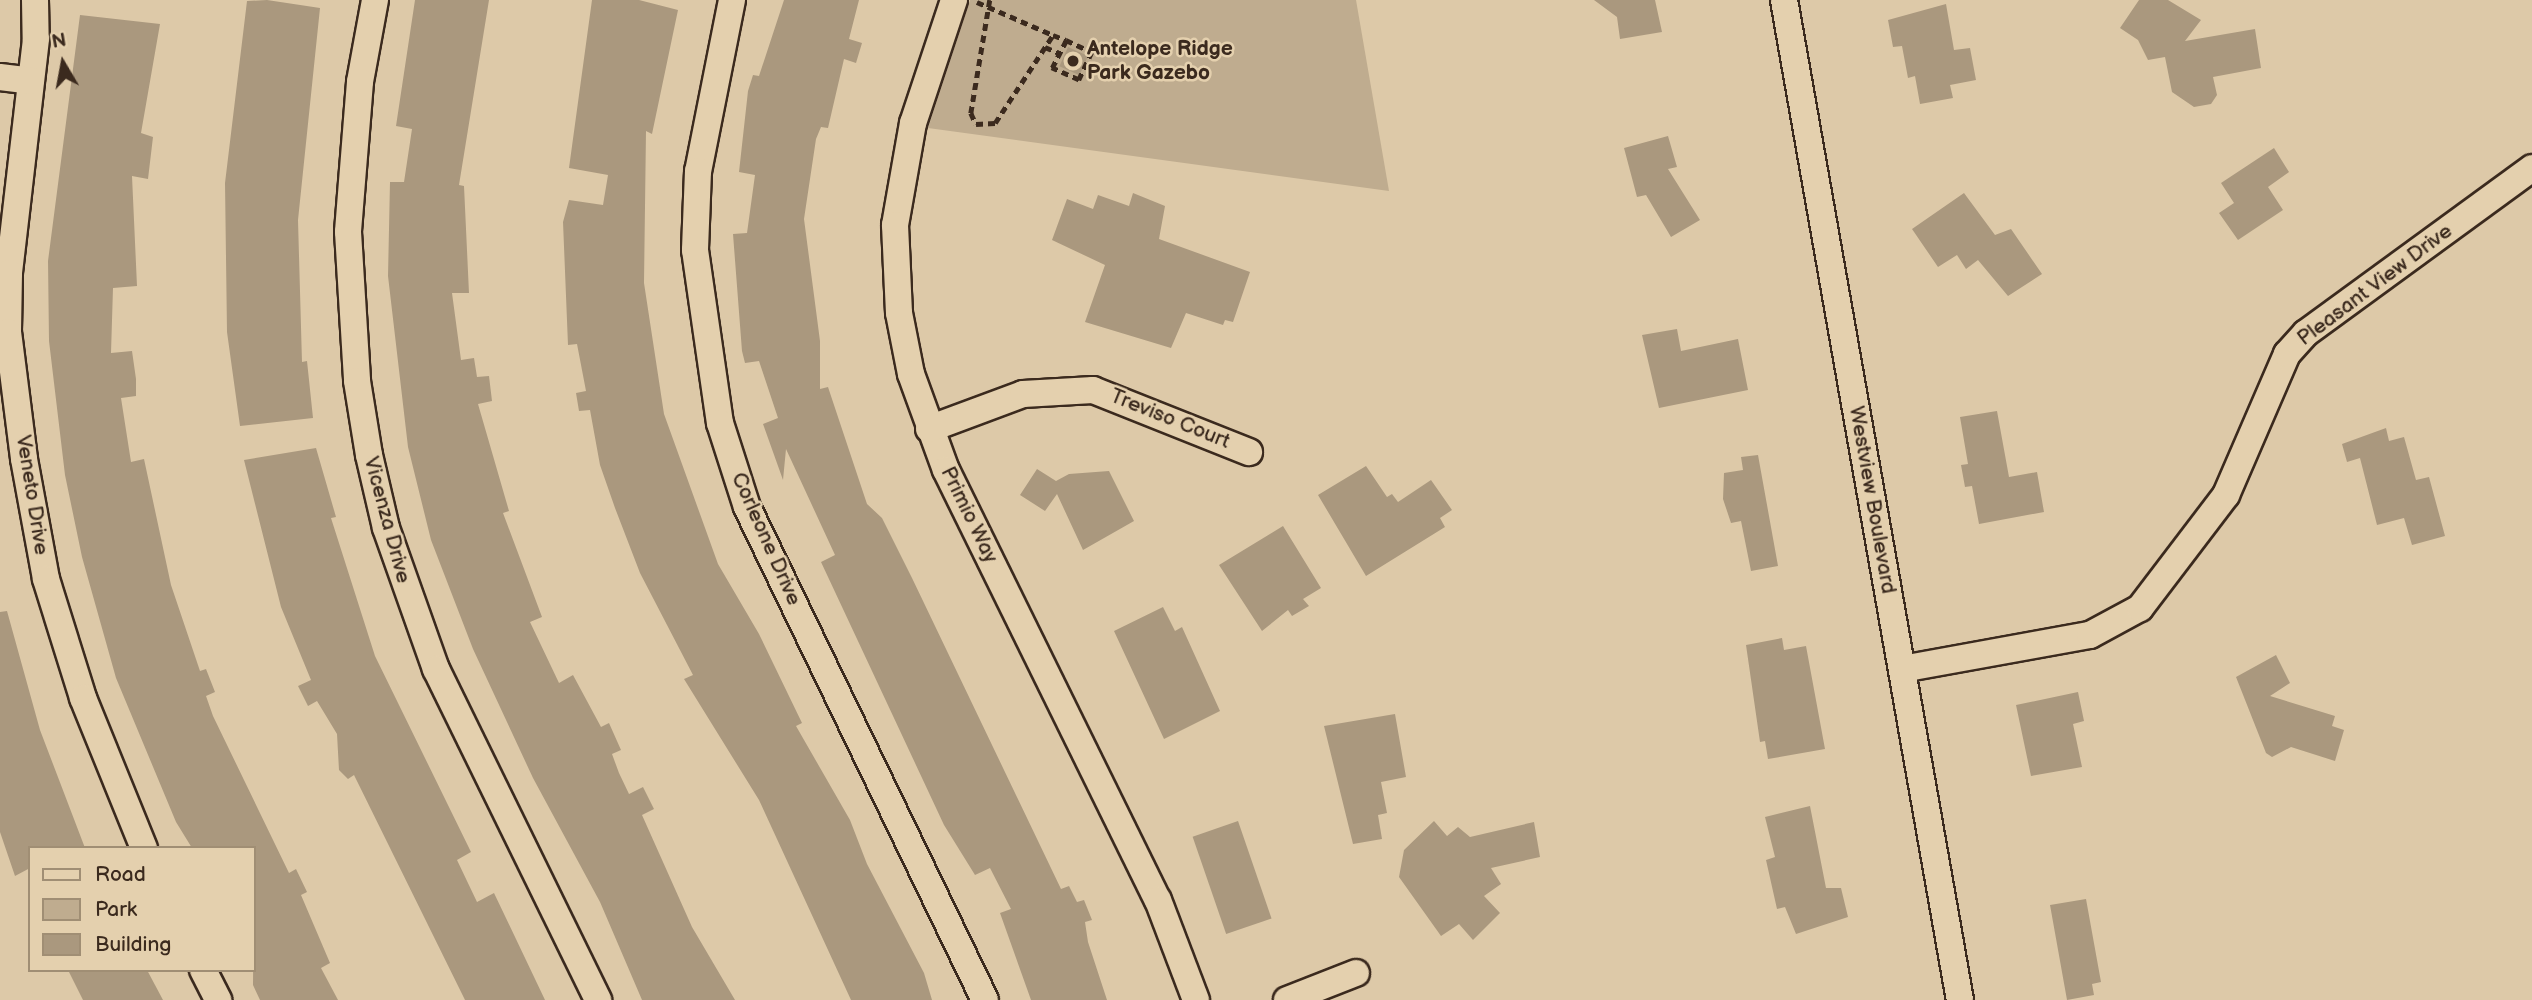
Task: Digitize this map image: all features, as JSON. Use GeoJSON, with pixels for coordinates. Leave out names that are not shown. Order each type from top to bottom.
{"type":"FeatureCollection","features":[{"type":"Feature","properties":{"kind":"street","name":"Veneto Drive"},"geometry":{"type":"LineString","coordinates":[[35,0],[31,81],[9,273],[8,332],[24,459],[46,579],[83,698],[143,846]]}},
{"type":"Feature","properties":{"kind":"street","name":"Vicenza Drive"},"geometry":{"type":"LineString","coordinates":[[375,0],[360,82],[348,232],[357,381],[369,455],[386,528],[436,669],[598,1000]]}},
{"type":"Feature","properties":{"kind":"street","name":"Corleone Drive"},"geometry":{"type":"LineString","coordinates":[[732,0],[698,171],[695,250],[720,423],[747,507],[985,1000]]}},
{"type":"Feature","properties":{"kind":"street","name":"Primio Way"},"geometry":{"type":"LineString","coordinates":[[954,0],[913,123],[895,225],[899,313],[929,429],[1158,900],[1196,1000]]}},
{"type":"Feature","properties":{"kind":"street","name":"Westview Boulevard"},"geometry":{"type":"LineString","coordinates":[[1784,0],[1960,1000]]}},
{"type":"Feature","properties":{"kind":"street"},"geometry":{"type":"LineString","coordinates":[[0,77],[31,81]]}},
{"type":"Feature","properties":{"kind":"street","name":"Pleasant View Drive"},"geometry":{"type":"LineString","coordinates":[[1902,669],[2090,635],[2140,608],[2226,495],[2287,354],[2306,333],[2532,168]]}},
{"type":"Feature","properties":{"kind":"street","name":"Treviso Court"},"geometry":{"type":"LineString","coordinates":[[929,429],[1023,394],[1093,390],[1249,452]]}},
{"type":"Feature","properties":{"kind":"street"},"geometry":{"type":"LineString","coordinates":[[204,972],[218,1000]]}},
{"type":"Feature","properties":{"kind":"street"},"geometry":{"type":"LineString","coordinates":[[1287,1000],[1356,973]]}},
{"type":"Feature","properties":{"kind":"path"},"geometry":{"type":"LineString","coordinates":[[969,0],[989,3],[1092,52],[1079,80],[1052,68],[1066,40]]}},
{"type":"Feature","properties":{"kind":"path"},"geometry":{"type":"LineString","coordinates":[[989,3],[971,113],[976,124],[995,124],[1054,35]]}},
{"type":"Feature","properties":{"kind":"path"},"geometry":{"type":"LineString","coordinates":[[1045,47],[1059,53]]}},
{"type":"Feature","properties":{"kind":"green space"},"geometry":{"type":"Polygon","coordinates":[[[970,0],[1356,0],[1389,191],[928,128],[970,0]]]}},
{"type":"Feature","properties":{"kind":"building"},"geometry":{"type":"Polygon","coordinates":[[[267,0],[320,8],[298,220],[302,362],[307,361],[313,418],[240,426],[227,332],[225,183],[247,1],[267,0]]]}},
{"type":"Feature","properties":{"kind":"building"},"geometry":{"type":"Polygon","coordinates":[[[415,0],[489,0],[459,185],[464,186],[469,293],[452,293],[461,360],[474,358],[477,377],[489,376],[492,401],[478,404],[509,511],[503,513],[542,617],[530,622],[559,683],[573,675],[601,727],[609,723],[621,750],[612,754],[619,773],[629,794],[643,787],[654,809],[642,815],[692,927],[735,1000],[642,1000],[600,902],[533,778],[473,649],[431,540],[408,447],[388,276],[390,182],[404,182],[412,129],[396,126],[415,0]]]}},
{"type":"Feature","properties":{"kind":"building"},"geometry":{"type":"Polygon","coordinates":[[[592,0],[639,0],[678,10],[652,134],[646,131],[644,283],[664,414],[718,564],[759,634],[802,723],[796,726],[850,820],[867,864],[924,973],[932,1000],[851,1000],[759,800],[684,679],[693,675],[640,573],[600,465],[590,410],[579,411],[576,393],[586,391],[577,344],[568,345],[563,222],[569,200],[603,205],[608,175],[569,168],[592,0]]]}},
{"type":"Feature","properties":{"kind":"building"},"geometry":{"type":"Polygon","coordinates":[[[784,0],[859,0],[849,39],[862,43],[856,63],[844,59],[828,128],[821,127],[816,139],[804,219],[820,341],[820,389],[828,387],[867,504],[882,518],[1061,889],[1069,886],[1077,902],[1084,900],[1092,920],[1085,922],[1088,942],[1107,1000],[1031,1000],[1000,913],[1011,909],[990,868],[975,875],[944,825],[821,562],[835,555],[786,449],[783,480],[763,424],[778,418],[759,361],[745,363],[742,351],[733,234],[747,233],[755,175],[739,172],[748,91],[753,75],[759,76],[784,0]]]}},
{"type":"Feature","properties":{"kind":"building"},"geometry":{"type":"Polygon","coordinates":[[[1594,0],[1655,0],[1662,32],[1620,39],[1617,17],[1594,0]]]}},
{"type":"Feature","properties":{"kind":"building"},"geometry":{"type":"Polygon","coordinates":[[[2139,0],[2168,0],[2201,20],[2185,41],[2255,29],[2261,68],[2213,77],[2217,95],[2211,104],[2194,107],[2172,92],[2165,57],[2148,60],[2138,40],[2120,28],[2139,0]]]}},
{"type":"Feature","properties":{"kind":"building"},"geometry":{"type":"Polygon","coordinates":[[[1946,4],[1954,50],[1970,48],[1976,80],[1950,85],[1953,98],[1920,104],[1915,76],[1908,78],[1902,46],[1893,47],[1888,20],[1946,4]]]}},
{"type":"Feature","properties":{"kind":"building"},"geometry":{"type":"Polygon","coordinates":[[[80,15],[160,24],[141,133],[153,137],[148,179],[132,176],[137,286],[113,288],[111,353],[132,351],[136,396],[121,398],[131,462],[144,459],[171,585],[200,671],[206,669],[215,692],[206,696],[213,716],[289,873],[296,869],[307,892],[301,895],[330,963],[321,968],[338,1000],[260,1000],[253,985],[253,972],[256,972],[256,846],[191,846],[176,822],[116,678],[82,557],[65,475],[49,341],[48,261],[80,15]]]}},
{"type":"Feature","properties":{"kind":"building","name":"Antelope Ridge Park Gazebo"},"geometry":{"type":"Polygon","coordinates":[[[1068,47],[1088,56],[1080,75],[1059,66],[1068,47]]]}},
{"type":"Feature","properties":{"kind":"building"},"geometry":{"type":"Polygon","coordinates":[[[1668,136],[1677,167],[1668,169],[1700,220],[1671,237],[1646,195],[1637,197],[1624,148],[1668,136]]]}},
{"type":"Feature","properties":{"kind":"building"},"geometry":{"type":"Polygon","coordinates":[[[2274,148],[2289,172],[2268,187],[2283,210],[2238,240],[2219,213],[2234,203],[2221,183],[2274,148]]]}},
{"type":"Feature","properties":{"kind":"building"},"geometry":{"type":"Polygon","coordinates":[[[1133,193],[1165,206],[1159,239],[1250,272],[1233,322],[1225,320],[1223,325],[1186,313],[1171,348],[1085,322],[1105,265],[1052,240],[1067,199],[1093,209],[1098,195],[1129,206],[1133,193]]]}},
{"type":"Feature","properties":{"kind":"building"},"geometry":{"type":"Polygon","coordinates":[[[1964,193],[1995,235],[2011,229],[2042,274],[2008,296],[1978,260],[1966,269],[1957,255],[1938,267],[1912,229],[1964,193]]]}},
{"type":"Feature","properties":{"kind":"building"},"geometry":{"type":"Polygon","coordinates":[[[1677,329],[1681,351],[1738,339],[1748,390],[1659,408],[1642,335],[1677,329]]]}},
{"type":"Feature","properties":{"kind":"building"},"geometry":{"type":"Polygon","coordinates":[[[1997,411],[2009,477],[2037,472],[2044,512],[1979,524],[1972,486],[1965,487],[1961,465],[1968,464],[1960,417],[1997,411]]]}},
{"type":"Feature","properties":{"kind":"building"},"geometry":{"type":"Polygon","coordinates":[[[2386,428],[2389,441],[2404,437],[2416,480],[2429,477],[2445,536],[2412,545],[2404,518],[2377,525],[2360,458],[2347,462],[2342,444],[2386,428]]]}},
{"type":"Feature","properties":{"kind":"building"},"geometry":{"type":"Polygon","coordinates":[[[316,448],[336,517],[331,518],[375,656],[471,852],[457,860],[477,902],[494,893],[545,1000],[465,1000],[354,775],[348,779],[339,770],[337,734],[317,701],[308,706],[298,686],[311,680],[281,607],[244,460],[316,448]]]}},
{"type":"Feature","properties":{"kind":"building"},"geometry":{"type":"Polygon","coordinates":[[[1758,455],[1778,566],[1751,571],[1741,521],[1731,523],[1723,499],[1724,473],[1743,470],[1741,457],[1758,455]]]}},
{"type":"Feature","properties":{"kind":"building"},"geometry":{"type":"Polygon","coordinates":[[[1366,466],[1387,497],[1392,494],[1398,502],[1431,480],[1452,510],[1440,518],[1445,527],[1366,576],[1318,495],[1366,466]]]}},
{"type":"Feature","properties":{"kind":"building"},"geometry":{"type":"Polygon","coordinates":[[[1037,469],[1056,481],[1069,474],[1109,471],[1134,521],[1083,550],[1057,494],[1045,511],[1020,495],[1037,469]]]}},
{"type":"Feature","properties":{"kind":"building"},"geometry":{"type":"Polygon","coordinates":[[[1283,526],[1321,588],[1303,599],[1309,606],[1292,616],[1288,610],[1262,631],[1219,565],[1283,526]]]}},
{"type":"Feature","properties":{"kind":"building"},"geometry":{"type":"Polygon","coordinates":[[[1163,607],[1175,631],[1182,627],[1220,711],[1164,739],[1114,631],[1163,607]]]}},
{"type":"Feature","properties":{"kind":"building"},"geometry":{"type":"Polygon","coordinates":[[[7,611],[40,730],[84,846],[28,846],[28,869],[15,876],[0,832],[0,612],[7,611]]]}},
{"type":"Feature","properties":{"kind":"building"},"geometry":{"type":"Polygon","coordinates":[[[1782,638],[1784,650],[1806,646],[1825,749],[1768,759],[1765,741],[1760,742],[1746,645],[1782,638]]]}},
{"type":"Feature","properties":{"kind":"building"},"geometry":{"type":"Polygon","coordinates":[[[2276,655],[2290,683],[2270,696],[2335,716],[2332,726],[2344,730],[2335,761],[2291,747],[2272,757],[2266,753],[2236,677],[2276,655]]]}},
{"type":"Feature","properties":{"kind":"building"},"geometry":{"type":"Polygon","coordinates":[[[2078,692],[2084,721],[2073,724],[2082,767],[2031,776],[2016,705],[2078,692]]]}},
{"type":"Feature","properties":{"kind":"building"},"geometry":{"type":"Polygon","coordinates":[[[1395,714],[1406,777],[1381,782],[1387,813],[1378,815],[1382,839],[1353,844],[1324,726],[1395,714]]]}},
{"type":"Feature","properties":{"kind":"building"},"geometry":{"type":"Polygon","coordinates":[[[1810,806],[1826,888],[1841,888],[1848,917],[1796,934],[1785,907],[1777,909],[1766,860],[1775,857],[1765,817],[1810,806]]]}},
{"type":"Feature","properties":{"kind":"building"},"geometry":{"type":"Polygon","coordinates":[[[1238,821],[1272,918],[1226,934],[1193,837],[1238,821]]]}},
{"type":"Feature","properties":{"kind":"building"},"geometry":{"type":"Polygon","coordinates":[[[1434,821],[1447,836],[1458,827],[1470,837],[1534,822],[1540,857],[1491,868],[1501,884],[1484,896],[1500,913],[1473,940],[1459,924],[1441,936],[1399,877],[1404,850],[1434,821]]]}},
{"type":"Feature","properties":{"kind":"building"},"geometry":{"type":"Polygon","coordinates":[[[2086,899],[2101,982],[2092,984],[2094,995],[2067,1000],[2050,905],[2086,899]]]}},
{"type":"Feature","properties":{"kind":"building"},"geometry":{"type":"Polygon","coordinates":[[[69,972],[148,972],[163,1000],[83,1000],[69,972]]]}},
{"type":"Feature","properties":{"kind":"place","name":"Antelope Ridge Park Gazebo"},"geometry":{"type":"Point","coordinates":[1073,61]}}]}
